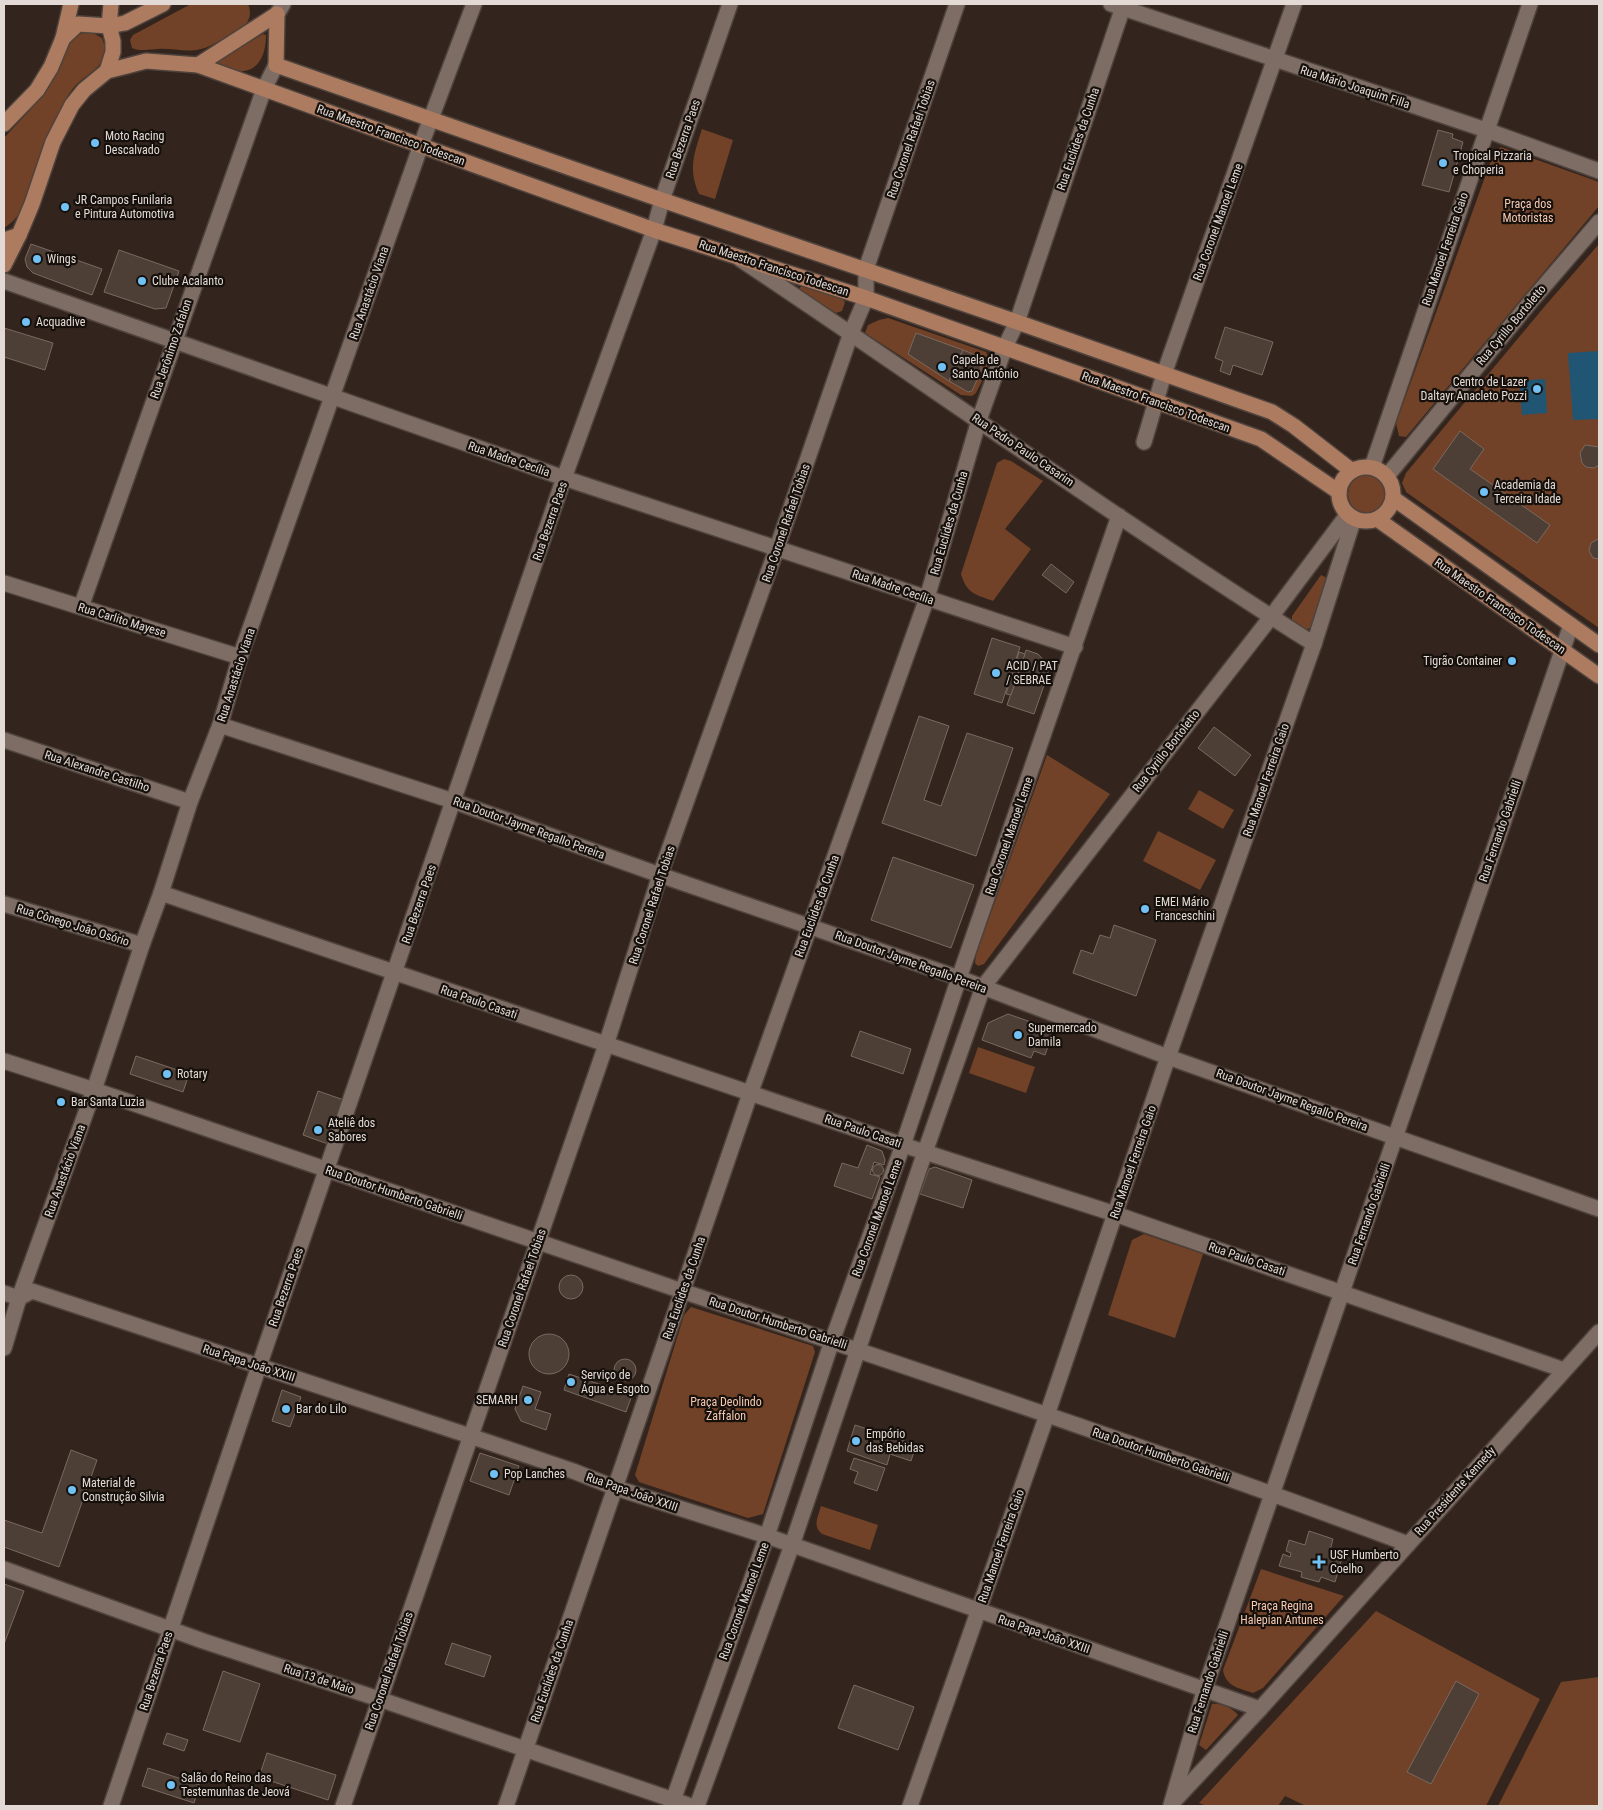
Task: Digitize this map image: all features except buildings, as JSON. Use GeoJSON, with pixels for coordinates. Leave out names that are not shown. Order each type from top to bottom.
{"type":"FeatureCollection","features":[{"type":"Feature","properties":{"kind":"main road"},"geometry":{"type":"LineString","coordinates":[[4,124],[37,90],[51,67],[63,38],[71,4]]}},
{"type":"Feature","properties":{"kind":"main road"},"geometry":{"type":"LineString","coordinates":[[4,265],[32,204],[53,142],[72,106],[84,90],[107,71],[113,52],[113,41],[109,26],[111,4]]}},
{"type":"Feature","properties":{"kind":"main road"},"geometry":{"type":"LineString","coordinates":[[63,38],[78,24],[109,26],[125,23],[163,4]]}},
{"type":"Feature","properties":{"kind":"main road"},"geometry":{"type":"LineString","coordinates":[[276,7],[276,65],[1272,412],[1294,426],[1352,471]]}},
{"type":"Feature","properties":{"kind":"main road"},"geometry":{"type":"LineString","coordinates":[[198,65],[276,7]]}},
{"type":"Feature","properties":{"kind":"main road","name":"Rua Maestro Francisco Todescan"},"geometry":{"type":"LineString","coordinates":[[107,71],[146,62],[198,65],[654,230],[866,298],[1261,439],[1339,492]]}},
{"type":"Feature","properties":{"kind":"main road"},"geometry":{"type":"LineString","coordinates":[[4,240],[19,234]]}},
{"type":"Feature","properties":{"kind":"main road"},"geometry":{"type":"LineString","coordinates":[[1372,467],[1380,470],[1387,476],[1394,490],[1393,498],[1388,511],[1377,519],[1361,521],[1351,516],[1340,500],[1339,492],[1341,484],[1352,471],[1358,468],[1372,467]]}},
{"type":"Feature","properties":{"kind":"main road","name":"Rua Maestro Francisco Todescan"},"geometry":{"type":"LineString","coordinates":[[1393,498],[1599,645]]}},
{"type":"Feature","properties":{"kind":"main road","name":"Rua Maestro Francisco Todescan"},"geometry":{"type":"LineString","coordinates":[[1377,519],[1599,676]]}},
{"type":"Feature","properties":{"kind":"street","name":"Rua Anastácio Viana"},"geometry":{"type":"LineString","coordinates":[[4,1348],[94,1090],[190,802],[220,725],[240,657],[421,145],[474,4]]}},
{"type":"Feature","properties":{"kind":"street","name":"Rua Bezerra Paes"},"geometry":{"type":"LineString","coordinates":[[111,1806],[258,1366],[564,478],[654,230],[662,200],[730,4]]}},
{"type":"Feature","properties":{"kind":"street","name":"Rua Coronel Rafael Tobias"},"geometry":{"type":"LineString","coordinates":[[343,1806],[606,1045],[660,875],[777,548],[851,333],[866,298],[866,269],[957,4]]}},
{"type":"Feature","properties":{"kind":"street","name":"Rua Coronel Manoel Leme"},"geometry":{"type":"LineString","coordinates":[[1144,442],[1164,374],[1294,4]]}},
{"type":"Feature","properties":{"kind":"street","name":"Rua Manoel Ferreira Gaio"},"geometry":{"type":"LineString","coordinates":[[1372,467],[1530,4]]}},
{"type":"Feature","properties":{"kind":"street","name":"Rua Mário Joaquim Filla"},"geometry":{"type":"LineString","coordinates":[[1119,5],[1275,60],[1486,130],[1599,171]]}},
{"type":"Feature","properties":{"kind":"street","name":"Rua Euclides da Cunha"},"geometry":{"type":"LineString","coordinates":[[506,1806],[750,1094],[927,598],[979,420],[1016,322],[1119,5]]}},
{"type":"Feature","properties":{"kind":"street","name":"Rua Jerônimo Zafalon"},"geometry":{"type":"LineString","coordinates":[[81,607],[264,89],[276,65]]}},
{"type":"Feature","properties":{"kind":"street","name":"Rua Cyrillo Bortoletto"},"geometry":{"type":"LineString","coordinates":[[1387,476],[1599,222]]}},
{"type":"Feature","properties":{"kind":"street","name":"Rua Pedro Paulo Casarim"},"geometry":{"type":"LineString","coordinates":[[734,255],[1119,516],[1314,644]]}},
{"type":"Feature","properties":{"kind":"street","name":"Rua Madre Cecília"},"geometry":{"type":"LineString","coordinates":[[4,280],[564,478],[1075,647]]}},
{"type":"Feature","properties":{"kind":"street","name":"Rua Coronel Manoel Leme"},"geometry":{"type":"LineString","coordinates":[[672,1803],[767,1536],[832,1341],[903,1145],[1119,516]]}},
{"type":"Feature","properties":{"kind":"street","name":"Rua Manoel Ferreira Gaio"},"geometry":{"type":"LineString","coordinates":[[910,1806],[1047,1415],[1168,1056],[1314,644],[1351,516]]}},
{"type":"Feature","properties":{"kind":"street","name":"Rua Cyrillo Bortoletto"},"geometry":{"type":"LineString","coordinates":[[983,987],[1351,516]]}},
{"type":"Feature","properties":{"kind":"street","name":"Rua Carlito Mayese"},"geometry":{"type":"LineString","coordinates":[[4,583],[240,657]]}},
{"type":"Feature","properties":{"kind":"street","name":"Rua Fernando Gabrielli"},"geometry":{"type":"LineString","coordinates":[[1170,1806],[1205,1688],[1561,649],[1571,625]]}},
{"type":"Feature","properties":{"kind":"street","name":"Rua Doutor Jayme Regallo Pereira"},"geometry":{"type":"LineString","coordinates":[[220,725],[454,801],[660,875],[959,978],[1168,1056],[1395,1137],[1598,1206]]}},
{"type":"Feature","properties":{"kind":"street","name":"Rua Alexandre Castilho"},"geometry":{"type":"LineString","coordinates":[[4,740],[190,802]]}},
{"type":"Feature","properties":{"kind":"street","name":"Rua Paulo Casati"},"geometry":{"type":"LineString","coordinates":[[161,893],[750,1094],[1115,1214],[1564,1370]]}},
{"type":"Feature","properties":{"kind":"street","name":"Rua Cônego João Osório"},"geometry":{"type":"LineString","coordinates":[[4,904],[142,945]]}},
{"type":"Feature","properties":{"kind":"street","name":"Rua Coronel Manoel Leme"},"geometry":{"type":"LineString","coordinates":[[697,1806],[792,1545],[924,1152],[983,987]]}},
{"type":"Feature","properties":{"kind":"street","name":"Rua Doutor Humberto Gabrielli"},"geometry":{"type":"LineString","coordinates":[[4,1061],[94,1090],[682,1292],[857,1349],[1272,1493],[1408,1544]]}},
{"type":"Feature","properties":{"kind":"street","name":"Rua Papa João XXIII"},"geometry":{"type":"LineString","coordinates":[[4,1293],[20,1298],[32,1291],[470,1436],[573,1471],[616,1488],[767,1536],[978,1611],[1205,1688],[1260,1709]]}},
{"type":"Feature","properties":{"kind":"street","name":"Rua Presidente Kennedy"},"geometry":{"type":"LineString","coordinates":[[1170,1806],[1260,1709],[1599,1332]]}},
{"type":"Feature","properties":{"kind":"street","name":"Rua 13 de Maio"},"geometry":{"type":"LineString","coordinates":[[4,1569],[203,1641],[379,1699],[672,1803],[691,1806]]}},
{"type":"Feature","properties":{"kind":"green space"},"geometry":{"type":"Polygon","coordinates":[[[191,4],[248,4],[249,18],[237,32],[210,46],[196,50],[142,50],[132,48],[130,40],[133,35],[191,4]]]}},
{"type":"Feature","properties":{"kind":"green space"},"geometry":{"type":"Polygon","coordinates":[[[83,33],[93,33],[102,38],[105,47],[102,61],[75,86],[67,97],[49,133],[23,206],[15,219],[4,228],[4,138],[29,111],[54,79],[68,43],[83,33]]]}},
{"type":"Feature","properties":{"kind":"green space"},"geometry":{"type":"Polygon","coordinates":[[[263,34],[266,35],[262,56],[252,68],[245,71],[237,71],[217,63],[217,61],[263,34]]]}},
{"type":"Feature","properties":{"kind":"green space"},"geometry":{"type":"Polygon","coordinates":[[[702,129],[733,140],[715,199],[699,194],[694,177],[693,162],[702,129]]]}},
{"type":"Feature","properties":{"kind":"green space","name":"Praça dos Motoristas"},"geometry":{"type":"Polygon","coordinates":[[[1501,147],[1599,182],[1599,206],[1406,437],[1399,436],[1396,423],[1493,155],[1501,147]]]}},
{"type":"Feature","properties":{"kind":"green space","name":"Centro de Lazer Daltayr Anacleto Pozzi"},"geometry":{"type":"Polygon","coordinates":[[[1599,244],[1599,628],[1406,492],[1402,483],[1406,473],[1599,244]]]}},
{"type":"Feature","properties":{"kind":"green space"},"geometry":{"type":"Polygon","coordinates":[[[801,286],[842,299],[845,302],[842,311],[836,313],[799,290],[801,286]]]}},
{"type":"Feature","properties":{"kind":"green space"},"geometry":{"type":"Polygon","coordinates":[[[888,318],[986,352],[988,357],[987,367],[976,393],[972,396],[961,395],[865,333],[868,325],[888,318]]]}},
{"type":"Feature","properties":{"kind":"green space"},"geometry":{"type":"Polygon","coordinates":[[[1004,459],[1011,461],[1043,481],[1005,529],[1031,549],[993,601],[977,595],[969,589],[963,581],[961,574],[997,463],[1004,459]]]}},
{"type":"Feature","properties":{"kind":"green space"},"geometry":{"type":"Polygon","coordinates":[[[1367,475],[1380,481],[1386,494],[1380,507],[1367,513],[1354,507],[1348,494],[1354,481],[1367,475]]]}},
{"type":"Feature","properties":{"kind":"green space"},"geometry":{"type":"Polygon","coordinates":[[[1321,575],[1327,578],[1311,628],[1304,630],[1292,623],[1292,616],[1321,575]]]}},
{"type":"Feature","properties":{"kind":"green space"},"geometry":{"type":"Polygon","coordinates":[[[1047,755],[1110,794],[984,964],[978,966],[975,963],[976,955],[1047,755]]]}},
{"type":"Feature","properties":{"kind":"green space"},"geometry":{"type":"Polygon","coordinates":[[[1199,790],[1234,810],[1223,829],[1188,809],[1199,790]]]}},
{"type":"Feature","properties":{"kind":"green space"},"geometry":{"type":"Polygon","coordinates":[[[1158,831],[1216,860],[1200,890],[1143,861],[1158,831]]]}},
{"type":"Feature","properties":{"kind":"green space"},"geometry":{"type":"Polygon","coordinates":[[[978,1047],[1035,1067],[1026,1093],[969,1073],[978,1047]]]}},
{"type":"Feature","properties":{"kind":"green space"},"geometry":{"type":"Polygon","coordinates":[[[1144,1234],[1203,1254],[1175,1338],[1108,1315],[1132,1240],[1144,1234]]]}},
{"type":"Feature","properties":{"kind":"green space","name":"Praça Deolindo Zaffalon"},"geometry":{"type":"Polygon","coordinates":[[[691,1307],[813,1346],[815,1352],[763,1514],[748,1518],[639,1482],[635,1475],[684,1315],[691,1307]]]}},
{"type":"Feature","properties":{"kind":"green space"},"geometry":{"type":"Polygon","coordinates":[[[821,1506],[878,1525],[870,1550],[822,1534],[816,1525],[821,1506]]]}},
{"type":"Feature","properties":{"kind":"green space","name":"Praça Regina Halepian Antunes"},"geometry":{"type":"Polygon","coordinates":[[[1261,1569],[1344,1596],[1263,1688],[1253,1693],[1230,1683],[1223,1670],[1261,1569]]]}},
{"type":"Feature","properties":{"kind":"green space"},"geometry":{"type":"Polygon","coordinates":[[[1376,1611],[1540,1699],[1486,1806],[1306,1806],[1285,1796],[1278,1806],[1206,1806],[1199,1803],[1376,1611]]]}},
{"type":"Feature","properties":{"kind":"green space"},"geometry":{"type":"Polygon","coordinates":[[[1599,1677],[1599,1806],[1498,1806],[1561,1682],[1599,1677]]]}},
{"type":"Feature","properties":{"kind":"green space"},"geometry":{"type":"Polygon","coordinates":[[[1212,1704],[1219,1704],[1233,1710],[1238,1715],[1206,1750],[1199,1745],[1212,1704]]]}},
{"type":"Feature","properties":{"kind":"water"},"geometry":{"type":"Polygon","coordinates":[[[1599,351],[1599,419],[1573,420],[1568,353],[1599,351]]]}},
{"type":"Feature","properties":{"kind":"water"},"geometry":{"type":"Polygon","coordinates":[[[1545,379],[1547,413],[1522,415],[1519,381],[1545,379]]]}},
{"type":"Feature","properties":{"kind":"place","name":"Moto Racing Descalvado"},"geometry":{"type":"Point","coordinates":[95,143]}},
{"type":"Feature","properties":{"kind":"place","name":"Tropical Pizzaria e Choperia"},"geometry":{"type":"Point","coordinates":[1443,163]}},
{"type":"Feature","properties":{"kind":"place","name":"JR Campos Funilaria e Pintura Automotiva"},"geometry":{"type":"Point","coordinates":[65,207]}},
{"type":"Feature","properties":{"kind":"place","name":"Wings"},"geometry":{"type":"Point","coordinates":[37,259]}},
{"type":"Feature","properties":{"kind":"place","name":"Clube Acalanto"},"geometry":{"type":"Point","coordinates":[142,281]}},
{"type":"Feature","properties":{"kind":"place","name":"Acquadive"},"geometry":{"type":"Point","coordinates":[26,322]}},
{"type":"Feature","properties":{"kind":"place","name":"Capela de Santo Antônio"},"geometry":{"type":"Point","coordinates":[942,367]}},
{"type":"Feature","properties":{"kind":"place","name":"Centro de Lazer Daltayr Anacleto Pozzi"},"geometry":{"type":"Point","coordinates":[1537,389]}},
{"type":"Feature","properties":{"kind":"place","name":"Academia da Terceira Idade"},"geometry":{"type":"Point","coordinates":[1484,492]}},
{"type":"Feature","properties":{"kind":"place","name":"Tigrão Container"},"geometry":{"type":"Point","coordinates":[1512,661]}},
{"type":"Feature","properties":{"kind":"place","name":"ACID / PAT / SEBRAE"},"geometry":{"type":"Point","coordinates":[996,673]}},
{"type":"Feature","properties":{"kind":"place","name":"EMEI Mário Franceschini"},"geometry":{"type":"Point","coordinates":[1145,909]}},
{"type":"Feature","properties":{"kind":"place","name":"Supermercado Damila"},"geometry":{"type":"Point","coordinates":[1018,1035]}},
{"type":"Feature","properties":{"kind":"place","name":"Rotary"},"geometry":{"type":"Point","coordinates":[167,1074]}},
{"type":"Feature","properties":{"kind":"place","name":"Bar Santa Luzia"},"geometry":{"type":"Point","coordinates":[61,1102]}},
{"type":"Feature","properties":{"kind":"place","name":"Ateliê dos Sabores"},"geometry":{"type":"Point","coordinates":[318,1130]}},
{"type":"Feature","properties":{"kind":"place","name":"Serviço de Água e Esgoto"},"geometry":{"type":"Point","coordinates":[571,1382]}},
{"type":"Feature","properties":{"kind":"place","name":"SEMARH"},"geometry":{"type":"Point","coordinates":[528,1400]}},
{"type":"Feature","properties":{"kind":"place","name":"Bar do Lilo"},"geometry":{"type":"Point","coordinates":[286,1409]}},
{"type":"Feature","properties":{"kind":"place","name":"Empório das Bebidas"},"geometry":{"type":"Point","coordinates":[856,1441]}},
{"type":"Feature","properties":{"kind":"place","name":"Pop Lanches"},"geometry":{"type":"Point","coordinates":[494,1474]}},
{"type":"Feature","properties":{"kind":"place","name":"Material de Construção Silvia"},"geometry":{"type":"Point","coordinates":[72,1490]}},
{"type":"Feature","properties":{"kind":"place","name":"USF Humberto Coelho"},"geometry":{"type":"Point","coordinates":[1319,1562]}},
{"type":"Feature","properties":{"kind":"place","name":"Salão do Reino das Testemunhas de Jeová"},"geometry":{"type":"Point","coordinates":[171,1785]}}]}
